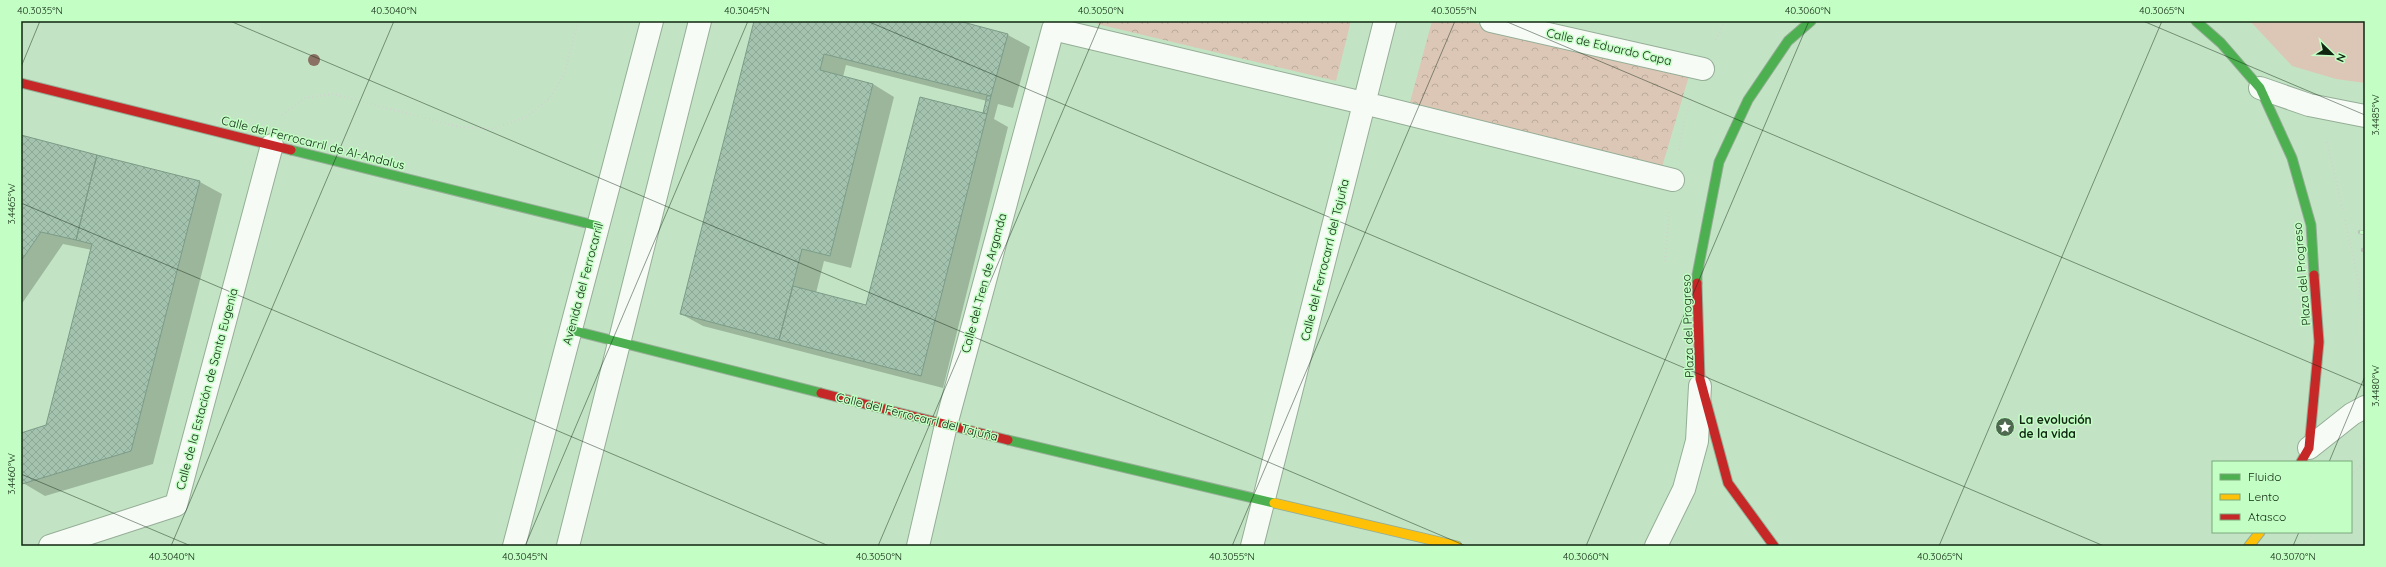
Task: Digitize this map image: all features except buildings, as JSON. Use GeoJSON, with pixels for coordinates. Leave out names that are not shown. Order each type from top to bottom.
{"type":"FeatureCollection","features":[{"type":"Feature","properties":{"kind":"main road","name":"Plaza del Progreso"},"geometry":{"type":"LineString","coordinates":[[1774,546],[1728,483],[1700,379],[1696,275],[1719,162],[1748,100],[1788,41],[1811,21]]}},
{"type":"Feature","properties":{"kind":"main road","name":"Plaza del Progreso"},"geometry":{"type":"LineString","coordinates":[[2196,21],[2222,43],[2260,88],[2292,158],[2311,225],[2319,342],[2305,455]]}},
{"type":"Feature","properties":{"kind":"main road","name":"Calle del Ferrocarril de Al-Andalus"},"geometry":{"type":"LineString","coordinates":[[21,83],[598,226]]}},
{"type":"Feature","properties":{"kind":"main road","name":"Calle del Ferrocarrl del Tajuña"},"geometry":{"type":"LineString","coordinates":[[571,330],[620,341],[946,425],[1272,502]]}},
{"type":"Feature","properties":{"kind":"main road"},"geometry":{"type":"LineString","coordinates":[[1272,502],[1457,546]]}},
{"type":"Feature","properties":{"kind":"main road"},"geometry":{"type":"LineString","coordinates":[[2249,546],[2259,533]]}},
{"type":"Feature","properties":{"kind":"street","name":"Avenida del Ferrocarril"},"geometry":{"type":"LineString","coordinates":[[514,546],[652,21]]}},
{"type":"Feature","properties":{"kind":"street"},"geometry":{"type":"LineString","coordinates":[[568,546],[700,21]]}},
{"type":"Feature","properties":{"kind":"street","name":"Calle del Ferrocarrl del Tajuña"},"geometry":{"type":"LineString","coordinates":[[1272,502],[1385,21]]}},
{"type":"Feature","properties":{"kind":"street","name":"Calle de Eduardo Capa"},"geometry":{"type":"LineString","coordinates":[[1491,21],[1703,69]]}},
{"type":"Feature","properties":{"kind":"street"},"geometry":{"type":"LineString","coordinates":[[1055,25],[1673,180]]}},
{"type":"Feature","properties":{"kind":"street","name":"Calle del Tren de Arganda"},"geometry":{"type":"LineString","coordinates":[[918,546],[946,425],[1055,25]]}},
{"type":"Feature","properties":{"kind":"street"},"geometry":{"type":"LineString","coordinates":[[2260,88],[2309,105],[2365,116]]}},
{"type":"Feature","properties":{"kind":"street","name":"Calle de la Estación de Santa Eugenia"},"geometry":{"type":"LineString","coordinates":[[50,546],[176,506],[272,145]]}},
{"type":"Feature","properties":{"kind":"street"},"geometry":{"type":"LineString","coordinates":[[1656,546],[1684,489],[1697,441],[1700,379]]}},
{"type":"Feature","properties":{"kind":"street"},"geometry":{"type":"LineString","coordinates":[[2305,455],[2352,414],[2365,407]]}},
{"type":"Feature","properties":{"kind":"street"},"geometry":{"type":"LineString","coordinates":[[1252,546],[1272,502]]}},
{"type":"Feature","properties":{"kind":"path"},"geometry":{"type":"LineString","coordinates":[[272,145],[280,117],[305,98],[333,94],[459,127],[492,129],[526,117],[549,99],[564,75],[578,21]]}},
{"type":"Feature","properties":{"kind":"path"},"geometry":{"type":"LineString","coordinates":[[2326,134],[2358,279],[2365,355]]}},
{"type":"Feature","properties":{"kind":"path"},"geometry":{"type":"LineString","coordinates":[[2352,474],[2365,462]]}},
{"type":"Feature","properties":{"kind":"path"},"geometry":{"type":"LineString","coordinates":[[2303,546],[2312,533]]}},
{"type":"Feature","properties":{"kind":"green space"},"geometry":{"type":"Polygon","coordinates":[[[1098,21],[1351,21],[1336,81],[1097,24],[1098,21]]]}},
{"type":"Feature","properties":{"kind":"green space"},"geometry":{"type":"Polygon","coordinates":[[[1432,21],[1467,21],[1689,76],[1662,167],[1410,102],[1432,21]]]}},
{"type":"Feature","properties":{"kind":"green space"},"geometry":{"type":"Polygon","coordinates":[[[2250,21],[2365,21],[2365,83],[2336,79],[2292,66],[2250,21]]]}},
{"type":"Feature","properties":{"kind":"railway"},"geometry":{"type":"LineString","coordinates":[[2360,232],[2365,233]]}},
{"type":"Feature","properties":{"kind":"traffic: fast"},"geometry":{"type":"LineString","coordinates":[[1697,283],[1697,275],[1719,162],[1748,100],[1788,41],[1811,21]]}},
{"type":"Feature","properties":{"kind":"traffic: fast"},"geometry":{"type":"LineString","coordinates":[[2196,21],[2221,43],[2260,88],[2292,158],[2311,225],[2314,275]]}},
{"type":"Feature","properties":{"kind":"traffic: fast"},"geometry":{"type":"LineString","coordinates":[[291,150],[598,226]]}},
{"type":"Feature","properties":{"kind":"traffic: fast"},"geometry":{"type":"LineString","coordinates":[[571,330],[821,393]]}},
{"type":"Feature","properties":{"kind":"traffic: fast"},"geometry":{"type":"LineString","coordinates":[[1008,440],[1274,503]]}},
{"type":"Feature","properties":{"kind":"traffic: slow"},"geometry":{"type":"LineString","coordinates":[[1274,503],[1457,546]]}},
{"type":"Feature","properties":{"kind":"traffic: slow"},"geometry":{"type":"LineString","coordinates":[[2249,546],[2259,533]]}},
{"type":"Feature","properties":{"kind":"traffic: jam"},"geometry":{"type":"LineString","coordinates":[[21,83],[291,150]]}},
{"type":"Feature","properties":{"kind":"traffic: jam"},"geometry":{"type":"LineString","coordinates":[[2302,461],[2309,448],[2319,342],[2314,275]]}},
{"type":"Feature","properties":{"kind":"traffic: jam"},"geometry":{"type":"LineString","coordinates":[[1697,283],[1700,379],[1728,483],[1774,546]]}},
{"type":"Feature","properties":{"kind":"traffic: jam"},"geometry":{"type":"LineString","coordinates":[[821,393],[1008,440]]}},
{"type":"Feature","properties":{"kind":"place","name":"La evolución de la vida"},"geometry":{"type":"Point","coordinates":[2005,427]}}]}
